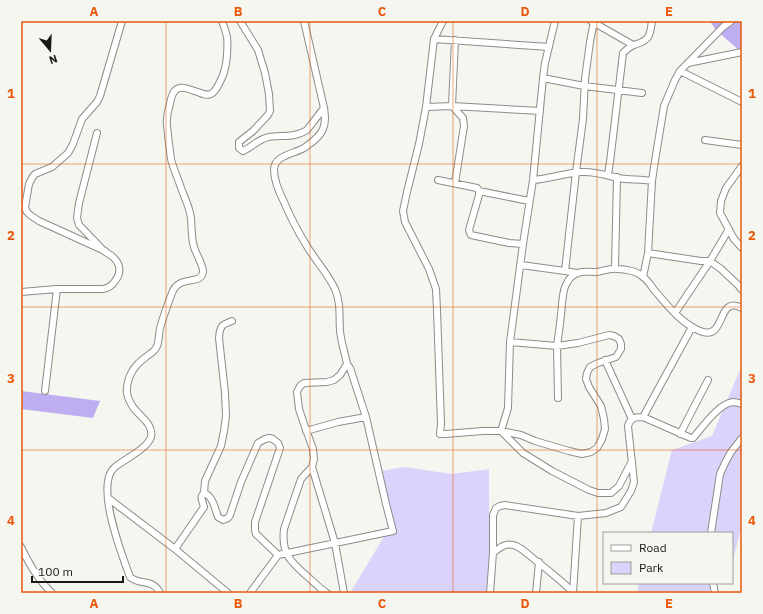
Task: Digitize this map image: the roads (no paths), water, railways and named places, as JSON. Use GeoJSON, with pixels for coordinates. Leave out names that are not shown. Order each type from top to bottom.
{"type":"FeatureCollection","features":[{"type":"Feature","properties":{"kind":"street"},"geometry":{"type":"LineString","coordinates":[[21,292],[57,289],[103,289],[112,286],[117,279],[119,265],[114,258],[104,251],[38,221],[27,212],[26,207],[29,184],[32,178],[35,174],[52,167],[68,153],[82,119],[97,102],[122,21]]}},
{"type":"Feature","properties":{"kind":"street"},"geometry":{"type":"LineString","coordinates":[[160,593],[156,586],[151,583],[133,580],[130,577],[109,510],[108,478],[111,471],[115,467],[147,444],[152,433],[144,418],[132,406],[129,399],[127,386],[129,377],[136,366],[157,348],[160,327],[173,290],[178,284],[185,281],[200,279],[203,273],[195,252],[190,214],[172,160],[166,120],[172,96],[179,88],[186,88],[209,95],[216,91],[226,66],[227,37],[222,21]]}},
{"type":"Feature","properties":{"kind":"street"},"geometry":{"type":"LineString","coordinates":[[240,21],[258,50],[265,73],[269,94],[270,111],[253,131],[239,142],[239,148],[243,151],[250,148],[262,139],[269,137],[292,136],[304,132],[324,108]]}},
{"type":"Feature","properties":{"kind":"street"},"geometry":{"type":"LineString","coordinates":[[250,593],[278,555],[393,530],[366,417],[350,368],[347,364],[340,333],[340,305],[338,297],[335,289],[305,243],[289,213],[278,188],[274,171],[274,166],[284,156],[303,148],[318,137],[323,129],[325,118],[324,108],[304,21]]}},
{"type":"Feature","properties":{"kind":"street"},"geometry":{"type":"LineString","coordinates":[[443,21],[434,39],[426,107],[403,211],[406,222],[429,269],[436,289],[441,423],[440,434],[483,430],[502,431],[521,435],[535,441],[582,454],[591,452],[597,448],[602,439],[604,419],[601,406],[589,387],[586,379],[587,373],[590,367],[616,357],[621,349],[619,339],[609,335],[578,343],[557,346],[510,342]]}},
{"type":"Feature","properties":{"kind":"street"},"geometry":{"type":"LineString","coordinates":[[502,431],[508,408],[510,342],[532,180],[543,78],[555,21]]}},
{"type":"Feature","properties":{"kind":"street"},"geometry":{"type":"LineString","coordinates":[[608,174],[623,53],[626,49],[647,39],[650,33],[652,21]]}},
{"type":"Feature","properties":{"kind":"street"},"geometry":{"type":"LineString","coordinates":[[718,21],[723,27]]}},
{"type":"Feature","properties":{"kind":"street"},"geometry":{"type":"LineString","coordinates":[[643,277],[648,253],[652,181],[664,106],[680,71],[723,27],[731,21]]}},
{"type":"Feature","properties":{"kind":"street"},"geometry":{"type":"LineString","coordinates":[[565,270],[583,119],[584,86],[593,22],[633,45]]}},
{"type":"Feature","properties":{"kind":"street"},"geometry":{"type":"LineString","coordinates":[[434,39],[549,47]]}},
{"type":"Feature","properties":{"kind":"street"},"geometry":{"type":"LineString","coordinates":[[455,40],[452,106],[463,118],[464,126],[455,183]]}},
{"type":"Feature","properties":{"kind":"street"},"geometry":{"type":"LineString","coordinates":[[688,63],[741,53]]}},
{"type":"Feature","properties":{"kind":"street"},"geometry":{"type":"LineString","coordinates":[[680,71],[742,102]]}},
{"type":"Feature","properties":{"kind":"street"},"geometry":{"type":"LineString","coordinates":[[543,78],[584,86],[642,93]]}},
{"type":"Feature","properties":{"kind":"street"},"geometry":{"type":"LineString","coordinates":[[426,107],[452,106],[540,111]]}},
{"type":"Feature","properties":{"kind":"street"},"geometry":{"type":"LineString","coordinates":[[97,133],[79,203],[77,218],[79,225],[104,251]]}},
{"type":"Feature","properties":{"kind":"street"},"geometry":{"type":"LineString","coordinates":[[705,140],[742,145]]}},
{"type":"Feature","properties":{"kind":"street"},"geometry":{"type":"LineString","coordinates":[[742,166],[726,188],[721,201],[720,213],[734,239],[742,248]]}},
{"type":"Feature","properties":{"kind":"street"},"geometry":{"type":"LineString","coordinates":[[532,180],[583,171],[652,181]]}},
{"type":"Feature","properties":{"kind":"street"},"geometry":{"type":"LineString","coordinates":[[615,268],[617,177]]}},
{"type":"Feature","properties":{"kind":"street"},"geometry":{"type":"LineString","coordinates":[[438,180],[477,188],[479,191],[529,201]]}},
{"type":"Feature","properties":{"kind":"street"},"geometry":{"type":"LineString","coordinates":[[479,191],[470,230],[471,235],[509,243],[523,244]]}},
{"type":"Feature","properties":{"kind":"street"},"geometry":{"type":"LineString","coordinates":[[675,313],[710,261],[729,229]]}},
{"type":"Feature","properties":{"kind":"street"},"geometry":{"type":"LineString","coordinates":[[648,253],[710,261],[721,269],[742,290]]}},
{"type":"Feature","properties":{"kind":"street"},"geometry":{"type":"LineString","coordinates":[[521,265],[565,270],[577,273],[598,272],[615,268],[637,273],[643,277],[682,321],[706,333],[714,331],[719,325],[729,306],[737,305],[742,308]]}},
{"type":"Feature","properties":{"kind":"street"},"geometry":{"type":"LineString","coordinates":[[558,398],[557,346],[566,285],[570,278],[577,273]]}},
{"type":"Feature","properties":{"kind":"street"},"geometry":{"type":"LineString","coordinates":[[44,391],[57,289]]}},
{"type":"Feature","properties":{"kind":"street"},"geometry":{"type":"LineString","coordinates":[[174,549],[204,507],[201,498],[204,493],[205,482],[219,451],[226,416],[219,338],[221,326],[232,321]]}},
{"type":"Feature","properties":{"kind":"street"},"geometry":{"type":"LineString","coordinates":[[643,418],[692,327]]}},
{"type":"Feature","properties":{"kind":"street"},"geometry":{"type":"LineString","coordinates":[[605,360],[632,419]]}},
{"type":"Feature","properties":{"kind":"street"},"geometry":{"type":"LineString","coordinates":[[327,593],[294,564],[286,553],[283,538],[284,529],[301,479],[312,467],[314,459],[313,449],[299,408],[296,392],[304,383],[327,382],[334,380],[340,375],[347,364]]}},
{"type":"Feature","properties":{"kind":"street"},"geometry":{"type":"LineString","coordinates":[[680,434],[708,380]]}},
{"type":"Feature","properties":{"kind":"street"},"geometry":{"type":"LineString","coordinates":[[490,593],[493,553],[493,515],[496,508],[505,505],[578,516],[606,513],[621,507],[631,491],[634,482],[628,426],[632,419],[636,417],[643,418],[689,438],[693,438],[719,408],[733,402],[742,404]]}},
{"type":"Feature","properties":{"kind":"street"},"geometry":{"type":"LineString","coordinates":[[306,431],[338,422],[366,417]]}},
{"type":"Feature","properties":{"kind":"street"},"geometry":{"type":"LineString","coordinates":[[502,431],[523,453],[576,484],[598,493],[612,493],[616,490],[632,461]]}},
{"type":"Feature","properties":{"kind":"street"},"geometry":{"type":"LineString","coordinates":[[204,493],[210,497],[218,517],[223,520],[228,518],[233,508],[241,482],[258,443],[269,438],[278,443],[280,448],[255,522],[255,530],[258,536],[278,555]]}},
{"type":"Feature","properties":{"kind":"street"},"geometry":{"type":"LineString","coordinates":[[711,532],[720,474],[731,452],[742,438]]}},
{"type":"Feature","properties":{"kind":"street"},"geometry":{"type":"LineString","coordinates":[[312,467],[335,543],[344,593]]}},
{"type":"Feature","properties":{"kind":"street"},"geometry":{"type":"LineString","coordinates":[[108,498],[228,593]]}},
{"type":"Feature","properties":{"kind":"street"},"geometry":{"type":"LineString","coordinates":[[574,593],[578,516]]}},
{"type":"Feature","properties":{"kind":"street"},"geometry":{"type":"LineString","coordinates":[[493,553],[505,545],[518,547],[539,562],[574,593]]}},
{"type":"Feature","properties":{"kind":"street"},"geometry":{"type":"LineString","coordinates":[[21,547],[28,563],[52,593]]}},
{"type":"Feature","properties":{"kind":"street"},"geometry":{"type":"LineString","coordinates":[[536,593],[539,562]]}},
{"type":"Feature","properties":{"kind":"street"},"geometry":{"type":"LineString","coordinates":[[21,564],[28,563]]}}]}
